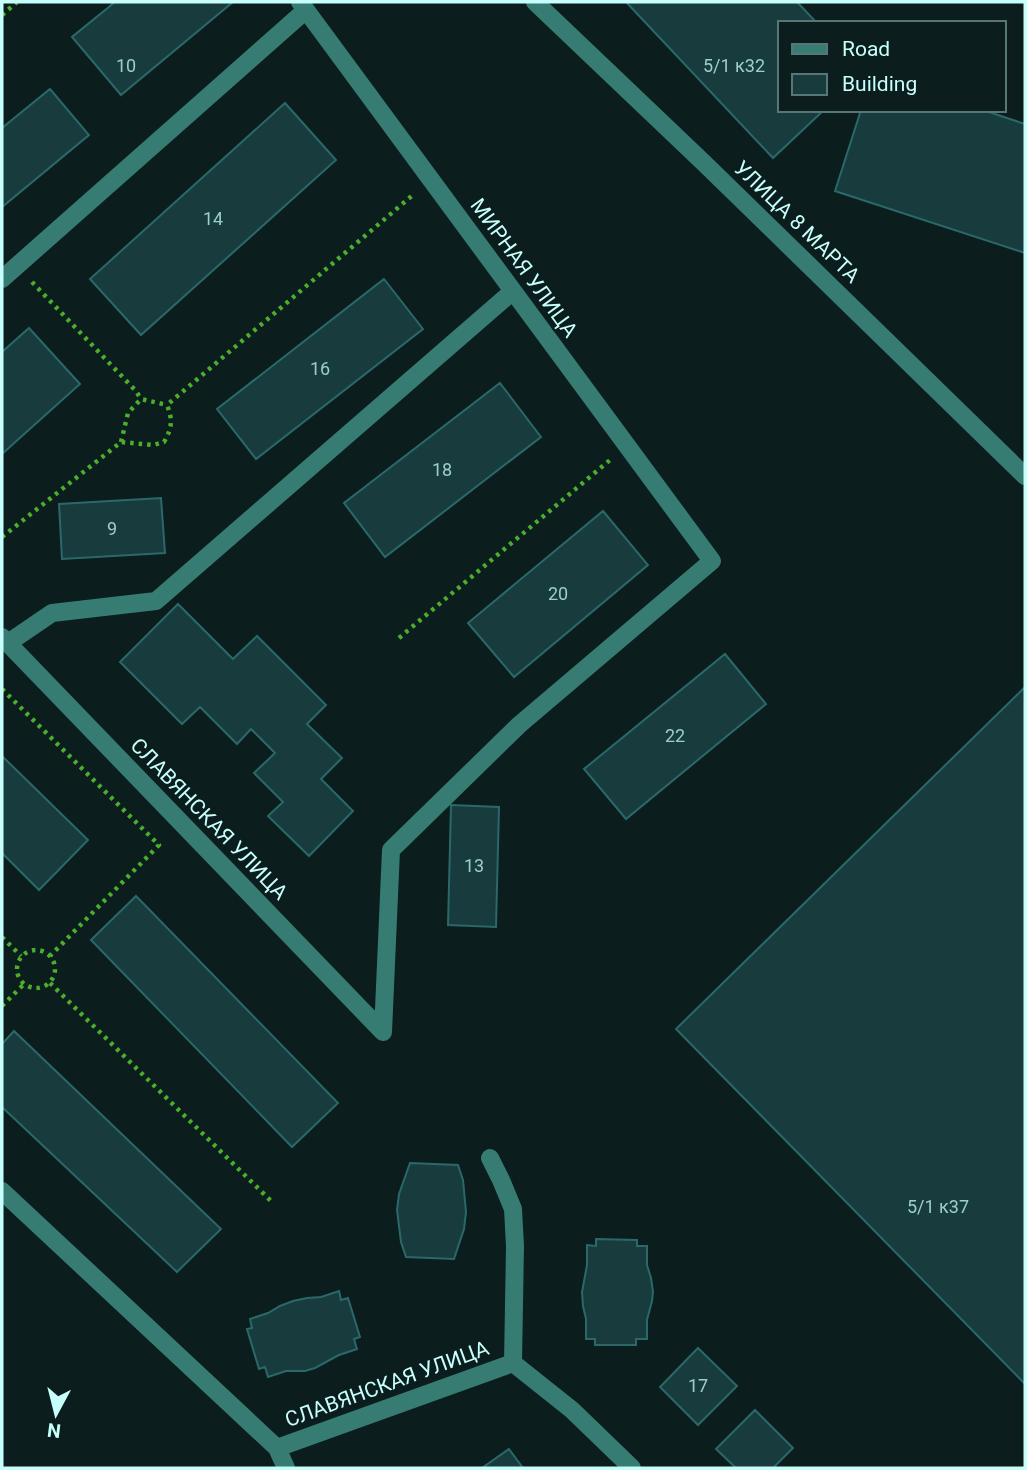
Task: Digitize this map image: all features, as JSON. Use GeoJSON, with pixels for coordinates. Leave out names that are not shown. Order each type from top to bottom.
{"type":"FeatureCollection","features":[{"type":"Feature","properties":{"kind":"street","name":"УЛИЦА 8 МАРТА"},"geometry":{"type":"LineString","coordinates":[[535,2],[1025,476]]}},
{"type":"Feature","properties":{"kind":"street","name":"МИРНАЯ УЛИЦА"},"geometry":{"type":"LineString","coordinates":[[303,6],[712,561],[519,725],[391,850],[383,1032]]}},
{"type":"Feature","properties":{"kind":"street"},"geometry":{"type":"LineString","coordinates":[[2,279],[303,6]]}},
{"type":"Feature","properties":{"kind":"street"},"geometry":{"type":"LineString","coordinates":[[5,640],[52,613],[156,601],[513,290]]}},
{"type":"Feature","properties":{"kind":"street","name":"СЛАВЯНСКАЯ УЛИЦА"},"geometry":{"type":"LineString","coordinates":[[5,640],[383,1032]]}},
{"type":"Feature","properties":{"kind":"street","name":"СЛАВЯНСКАЯ УЛИЦА"},"geometry":{"type":"LineString","coordinates":[[490,1158],[513,1209],[513,1363]]}},
{"type":"Feature","properties":{"kind":"street"},"geometry":{"type":"LineString","coordinates":[[2,1191],[277,1448],[286,1468]]}},
{"type":"Feature","properties":{"kind":"street","name":"СЛАВЯНСКАЯ УЛИЦА"},"geometry":{"type":"LineString","coordinates":[[277,1448],[513,1363]]}},
{"type":"Feature","properties":{"kind":"street","name":"СЛАВЯНСКАЯ УЛИЦА"},"geometry":{"type":"LineString","coordinates":[[513,1363],[572,1410],[632,1468]]}},
{"type":"Feature","properties":{"kind":"path"},"geometry":{"type":"LineString","coordinates":[[2,15],[17,2]]}},
{"type":"Feature","properties":{"kind":"path"},"geometry":{"type":"LineString","coordinates":[[167,405],[431,180]]}},
{"type":"Feature","properties":{"kind":"path"},"geometry":{"type":"LineString","coordinates":[[17,267],[141,399],[167,405]]}},
{"type":"Feature","properties":{"kind":"path"},"geometry":{"type":"LineString","coordinates":[[2,537],[121,442],[128,413],[141,399]]}},
{"type":"Feature","properties":{"kind":"path"},"geometry":{"type":"LineString","coordinates":[[121,442],[153,445],[164,442],[170,431],[172,418],[167,405]]}},
{"type":"Feature","properties":{"kind":"path"},"geometry":{"type":"LineString","coordinates":[[399,638],[627,446]]}},
{"type":"Feature","properties":{"kind":"path"},"geometry":{"type":"LineString","coordinates":[[2,689],[159,845],[50,956]]}},
{"type":"Feature","properties":{"kind":"path"},"geometry":{"type":"LineString","coordinates":[[2,937],[21,956]]}},
{"type":"Feature","properties":{"kind":"path"},"geometry":{"type":"LineString","coordinates":[[35,950],[50,956],[55,964],[55,974],[50,983],[42,988],[32,989],[23,985],[16,971],[21,956],[27,951],[35,950]]}},
{"type":"Feature","properties":{"kind":"path"},"geometry":{"type":"LineString","coordinates":[[50,983],[272,1202]]}},
{"type":"Feature","properties":{"kind":"path"},"geometry":{"type":"LineString","coordinates":[[2,1006],[23,985]]}},
{"type":"Feature","properties":{"kind":"building"},"geometry":{"type":"Polygon","coordinates":[[[115,2],[233,2],[121,95],[72,37],[115,2]]]}},
{"type":"Feature","properties":{"kind":"building"},"geometry":{"type":"Polygon","coordinates":[[[626,2],[797,2],[815,21],[778,21],[778,112],[822,112],[773,158],[626,2]]]}},
{"type":"Feature","properties":{"kind":"building"},"geometry":{"type":"Polygon","coordinates":[[[50,89],[89,135],[2,207],[2,128],[50,89]]]}},
{"type":"Feature","properties":{"kind":"building"},"geometry":{"type":"Polygon","coordinates":[[[285,103],[336,160],[141,335],[90,279],[285,103]]]}},
{"type":"Feature","properties":{"kind":"building"},"geometry":{"type":"Polygon","coordinates":[[[860,112],[989,112],[1025,124],[1025,253],[835,191],[860,112]]]}},
{"type":"Feature","properties":{"kind":"building"},"geometry":{"type":"Polygon","coordinates":[[[384,279],[423,329],[256,459],[217,409],[384,279]]]}},
{"type":"Feature","properties":{"kind":"building"},"geometry":{"type":"Polygon","coordinates":[[[29,328],[80,384],[2,454],[2,352],[29,328]]]}},
{"type":"Feature","properties":{"kind":"building"},"geometry":{"type":"Polygon","coordinates":[[[500,383],[541,437],[385,557],[344,503],[500,383]]]}},
{"type":"Feature","properties":{"kind":"building"},"geometry":{"type":"Polygon","coordinates":[[[161,498],[165,553],[62,559],[59,504],[161,498]]]}},
{"type":"Feature","properties":{"kind":"building"},"geometry":{"type":"Polygon","coordinates":[[[603,511],[648,565],[514,677],[468,623],[603,511]]]}},
{"type":"Feature","properties":{"kind":"building"},"geometry":{"type":"Polygon","coordinates":[[[178,604],[233,659],[257,636],[326,705],[307,724],[342,758],[321,779],[353,811],[309,856],[268,816],[283,802],[254,773],[275,753],[251,729],[237,744],[200,707],[182,724],[120,662],[178,604]]]}},
{"type":"Feature","properties":{"kind":"building"},"geometry":{"type":"Polygon","coordinates":[[[725,654],[766,704],[626,819],[584,769],[725,654]]]}},
{"type":"Feature","properties":{"kind":"building"},"geometry":{"type":"Polygon","coordinates":[[[1025,687],[1025,1384],[676,1029],[1025,687]]]}},
{"type":"Feature","properties":{"kind":"building"},"geometry":{"type":"Polygon","coordinates":[[[2,756],[88,840],[39,890],[2,853],[2,756]]]}},
{"type":"Feature","properties":{"kind":"building"},"geometry":{"type":"Polygon","coordinates":[[[451,805],[499,807],[496,927],[448,925],[451,805]]]}},
{"type":"Feature","properties":{"kind":"building"},"geometry":{"type":"Polygon","coordinates":[[[136,896],[338,1103],[292,1147],[91,940],[136,896]]]}},
{"type":"Feature","properties":{"kind":"building"},"geometry":{"type":"Polygon","coordinates":[[[14,1031],[221,1229],[177,1272],[2,1107],[2,1044],[14,1031]]]}},
{"type":"Feature","properties":{"kind":"building"},"geometry":{"type":"Polygon","coordinates":[[[410,1163],[458,1165],[463,1180],[466,1212],[464,1229],[454,1259],[406,1257],[397,1210],[399,1194],[410,1163]]]}},
{"type":"Feature","properties":{"kind":"building"},"geometry":{"type":"Polygon","coordinates":[[[596,1239],[637,1240],[637,1246],[647,1246],[652,1301],[647,1320],[647,1339],[636,1339],[636,1345],[595,1345],[595,1339],[586,1339],[582,1292],[587,1265],[587,1245],[596,1246],[596,1239]]]}},
{"type":"Feature","properties":{"kind":"building"},"geometry":{"type":"Polygon","coordinates":[[[339,1291],[341,1300],[348,1298],[360,1337],[354,1339],[357,1349],[305,1371],[286,1371],[268,1377],[265,1367],[259,1369],[247,1329],[252,1328],[250,1319],[293,1301],[339,1291]]]}},
{"type":"Feature","properties":{"kind":"building"},"geometry":{"type":"Polygon","coordinates":[[[698,1348],[737,1386],[698,1425],[660,1387],[698,1348]]]}},
{"type":"Feature","properties":{"kind":"building"},"geometry":{"type":"Polygon","coordinates":[[[755,1410],[793,1448],[773,1468],[736,1468],[716,1449],[755,1410]]]}},
{"type":"Feature","properties":{"kind":"building"},"geometry":{"type":"Polygon","coordinates":[[[509,1449],[523,1468],[482,1468],[509,1449]]]}}]}
